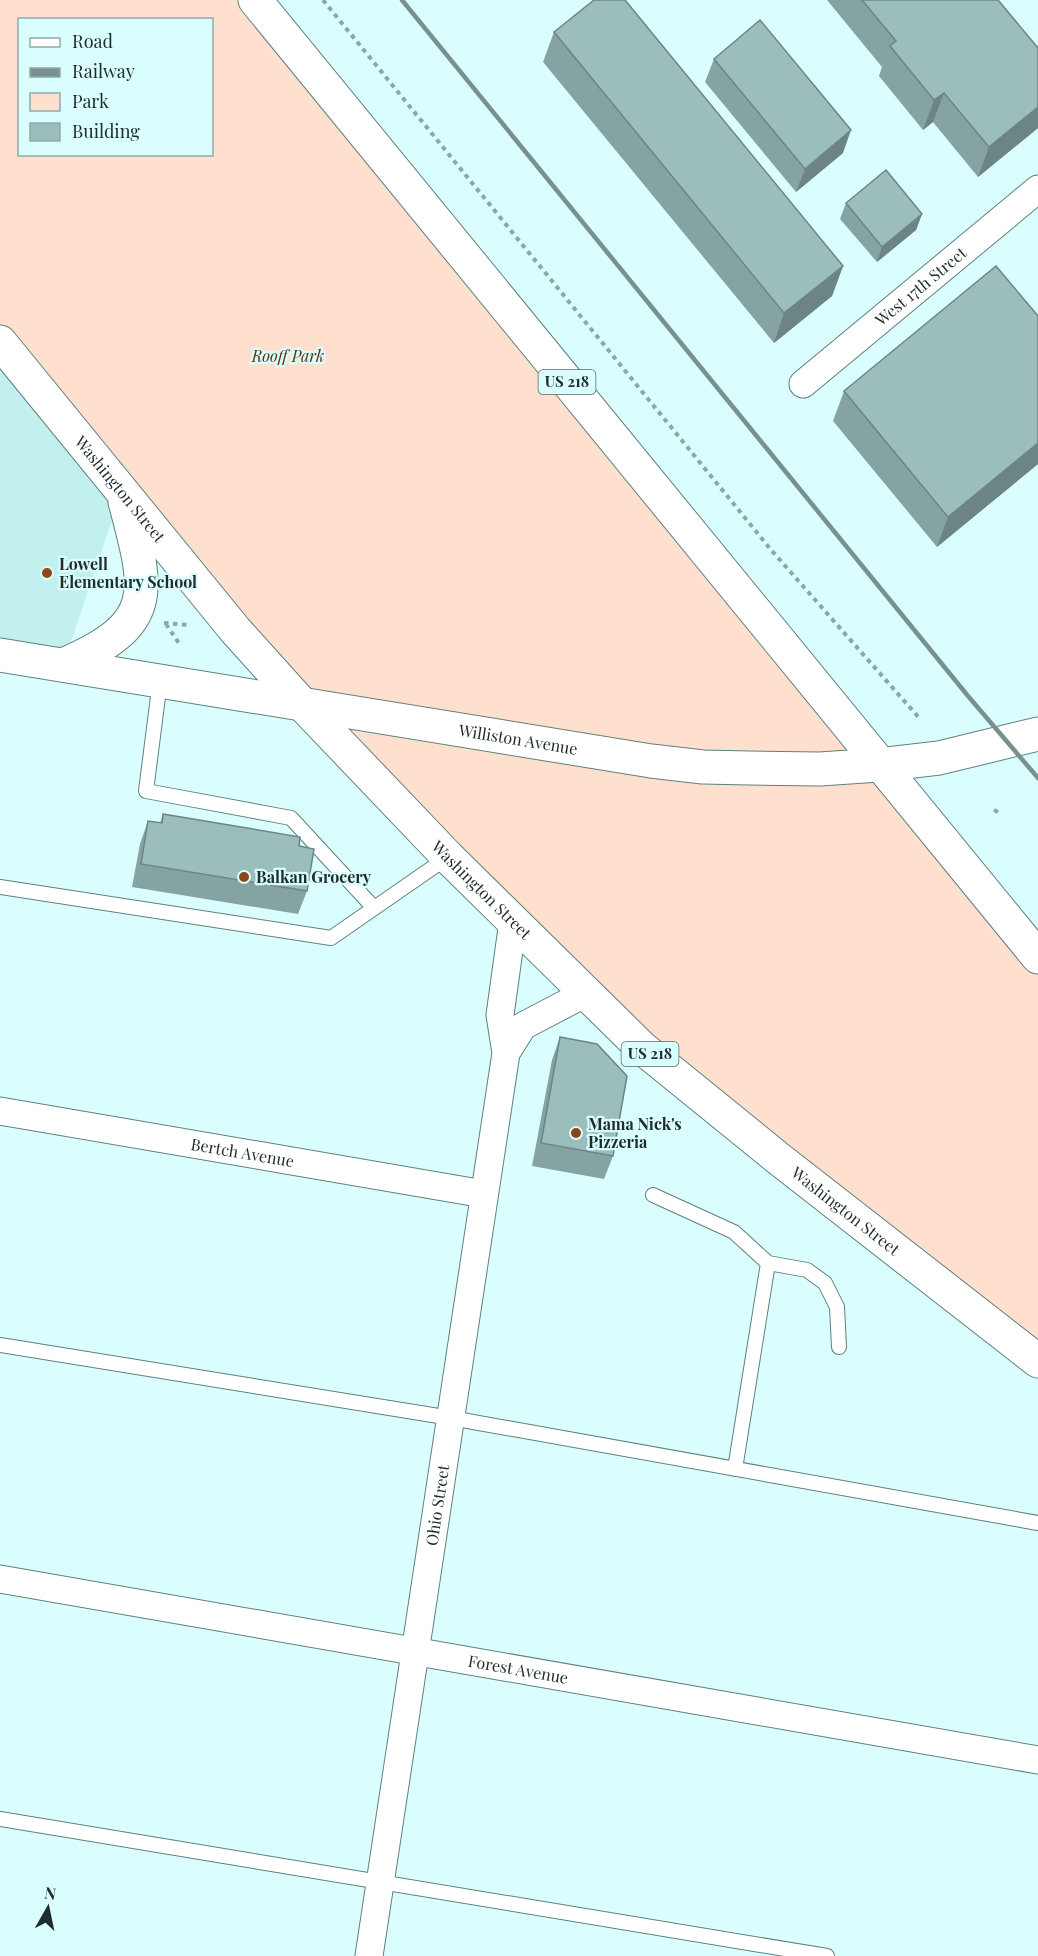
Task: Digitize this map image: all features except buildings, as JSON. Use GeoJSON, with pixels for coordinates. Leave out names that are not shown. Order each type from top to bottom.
{"type":"FeatureCollection","features":[{"type":"Feature","properties":{"kind":"main road","name":"US 218"},"geometry":{"type":"LineString","coordinates":[[255,0],[1038,957]]}},
{"type":"Feature","properties":{"kind":"main road","name":"Washington Street"},"geometry":{"type":"LineString","coordinates":[[0,342],[236,631],[300,704],[448,857],[640,1047],[779,1159],[1038,1361]]}},
{"type":"Feature","properties":{"kind":"main road"},"geometry":{"type":"LineString","coordinates":[[63,665],[89,654],[118,636],[133,617],[139,603],[142,576],[140,560],[122,491]]}},
{"type":"Feature","properties":{"kind":"main road","name":"Williston Avenue"},"geometry":{"type":"LineString","coordinates":[[0,655],[651,761],[703,767],[820,769],[879,765],[939,758],[1038,734]]}},
{"type":"Feature","properties":{"kind":"street","name":"West 17th Street"},"geometry":{"type":"LineString","coordinates":[[803,384],[1038,189]]}},
{"type":"Feature","properties":{"kind":"street","name":"Ohio Street"},"geometry":{"type":"LineString","coordinates":[[369,1956],[506,1053],[500,1015],[513,921]]}},
{"type":"Feature","properties":{"kind":"street","name":"Ohio Street"},"geometry":{"type":"LineString","coordinates":[[506,1053],[523,1026],[586,993]]}},
{"type":"Feature","properties":{"kind":"street","name":"Bertch Avenue"},"geometry":{"type":"LineString","coordinates":[[0,1111],[484,1194]]}},
{"type":"Feature","properties":{"kind":"street","name":"Forest Avenue"},"geometry":{"type":"LineString","coordinates":[[0,1579],[1038,1760]]}},
{"type":"Feature","properties":{"kind":"lane"},"geometry":{"type":"LineString","coordinates":[[160,681],[146,791],[291,818],[374,908]]}},
{"type":"Feature","properties":{"kind":"lane"},"geometry":{"type":"LineString","coordinates":[[0,887],[331,938],[448,857]]}},
{"type":"Feature","properties":{"kind":"lane"},"geometry":{"type":"LineString","coordinates":[[653,1195],[734,1232],[768,1263],[807,1270],[825,1284],[837,1308],[839,1347]]}},
{"type":"Feature","properties":{"kind":"lane"},"geometry":{"type":"LineString","coordinates":[[735,1469],[768,1263]]}},
{"type":"Feature","properties":{"kind":"lane"},"geometry":{"type":"LineString","coordinates":[[0,1345],[451,1418],[1038,1523]]}},
{"type":"Feature","properties":{"kind":"lane"},"geometry":{"type":"LineString","coordinates":[[0,1819],[827,1956]]}},
{"type":"Feature","properties":{"kind":"path"},"geometry":{"type":"LineString","coordinates":[[323,0],[772,551],[921,720]]}},
{"type":"Feature","properties":{"kind":"path"},"geometry":{"type":"LineString","coordinates":[[160,621],[166,624],[196,626]]}},
{"type":"Feature","properties":{"kind":"path"},"geometry":{"type":"LineString","coordinates":[[166,624],[180,645]]}},
{"type":"Feature","properties":{"kind":"path"},"geometry":{"type":"LineString","coordinates":[[994,810],[1002,814]]}},
{"type":"Feature","properties":{"kind":"shaded area","name":"Lowell Elementary School"},"geometry":{"type":"Polygon","coordinates":[[[0,342],[122,491],[63,665],[0,655],[0,342]]]}},
{"type":"Feature","properties":{"kind":"green space","name":"Rooff Park"},"geometry":{"type":"Polygon","coordinates":[[[0,0],[270,0],[1038,942],[1038,1365],[779,1159],[448,857],[0,337],[0,0]]]}},
{"type":"Feature","properties":{"kind":"railway"},"geometry":{"type":"LineString","coordinates":[[402,0],[968,696],[1038,778]]}},
{"type":"Feature","properties":{"kind":"place","name":"Lowell Elementary School"},"geometry":{"type":"Point","coordinates":[47,573]}},
{"type":"Feature","properties":{"kind":"place","name":"Balkan Grocery"},"geometry":{"type":"Point","coordinates":[244,877]}},
{"type":"Feature","properties":{"kind":"place","name":"Mama Nick's Pizzeria"},"geometry":{"type":"Point","coordinates":[576,1133]}}]}
